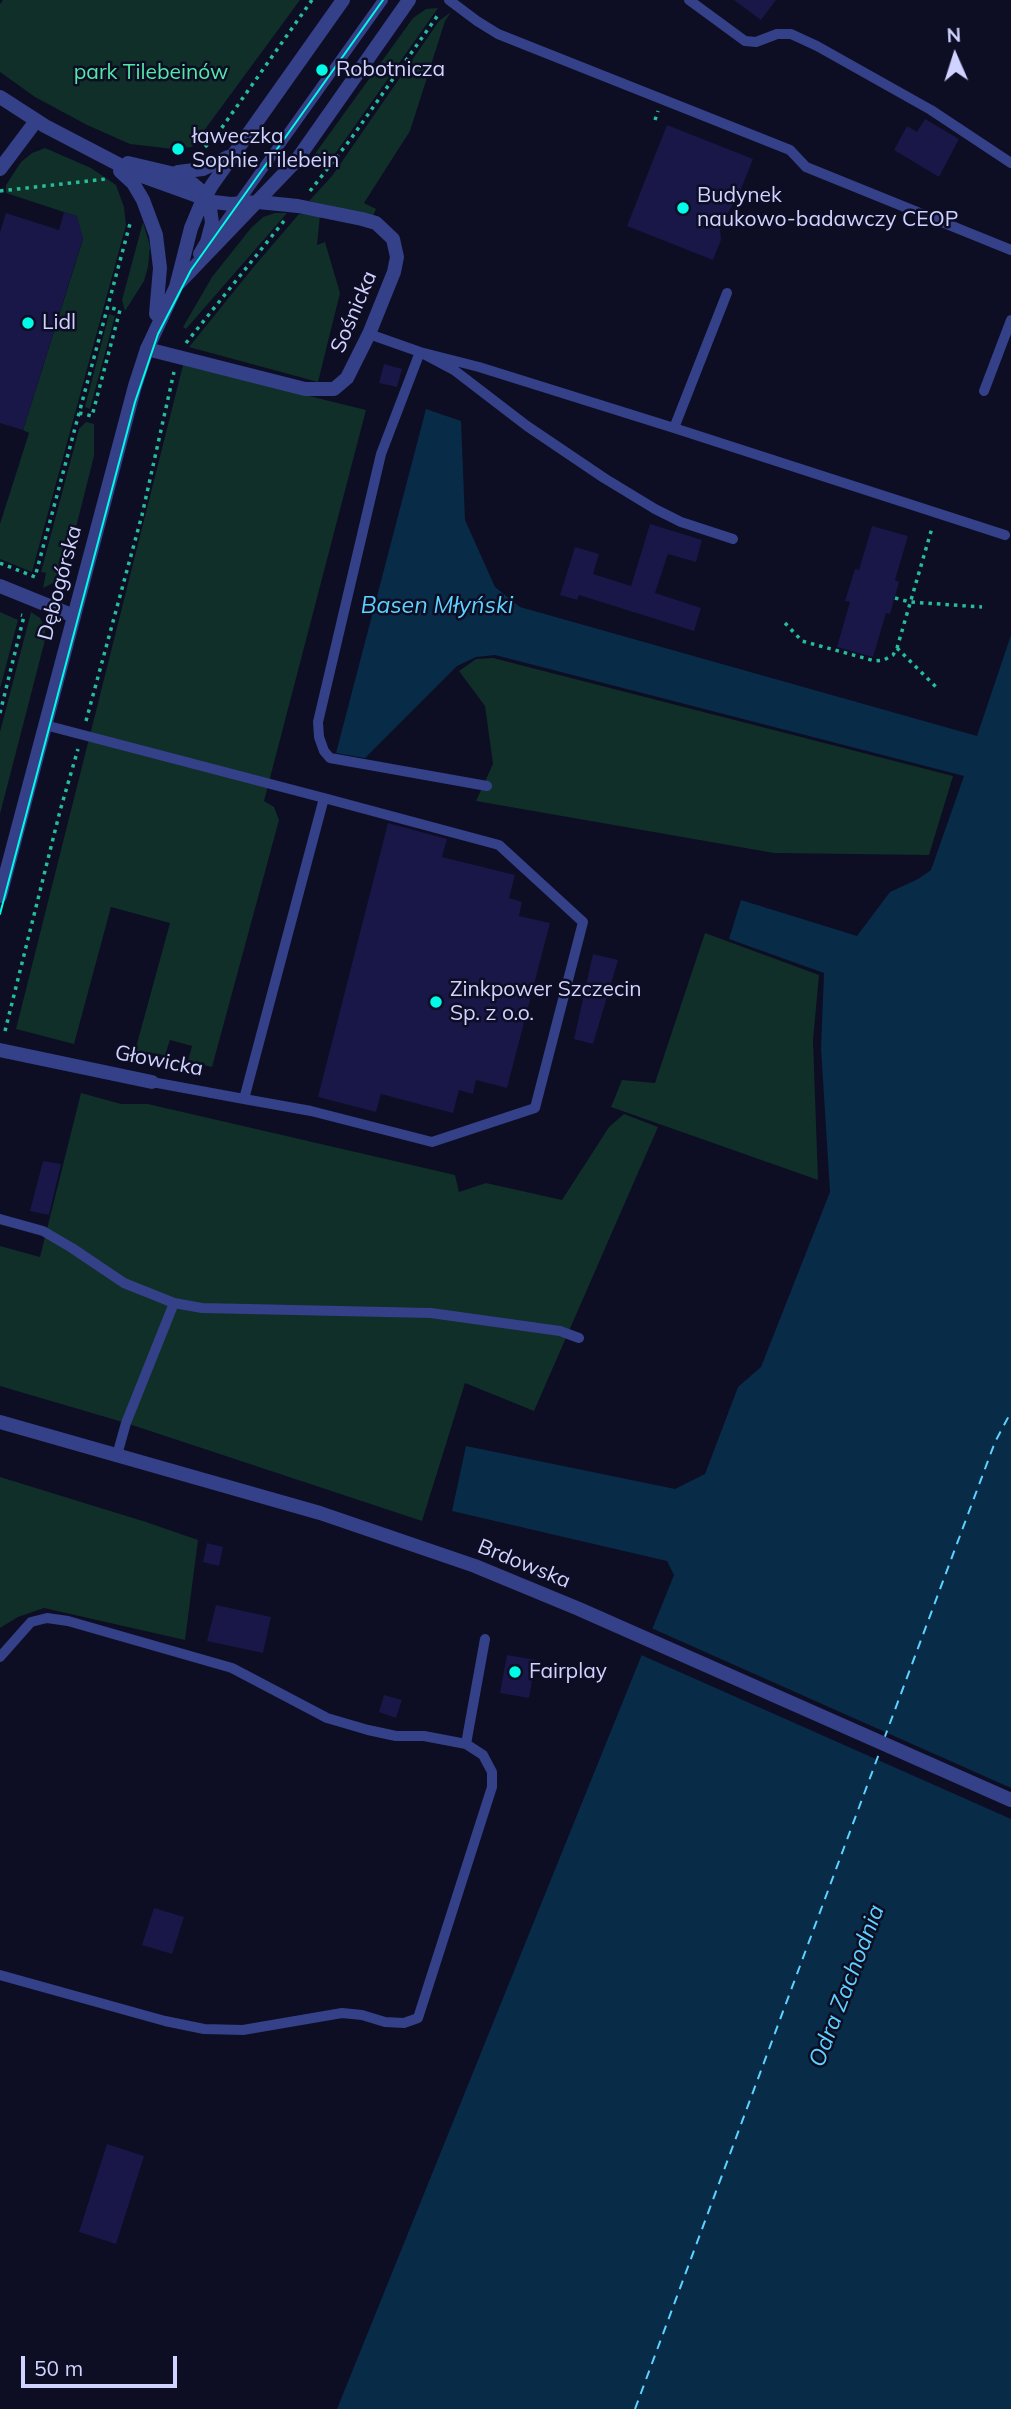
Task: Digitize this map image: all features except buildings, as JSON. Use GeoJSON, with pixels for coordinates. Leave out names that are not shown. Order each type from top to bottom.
{"type":"FeatureCollection","features":[{"type":"Feature","properties":{"kind":"street","name":"Dębogórska"},"geometry":{"type":"LineString","coordinates":[[0,896],[132,395],[147,349],[176,287],[191,228],[205,199],[241,144],[342,0]]}},
{"type":"Feature","properties":{"kind":"street","name":"Dębogórska"},"geometry":{"type":"LineString","coordinates":[[176,287],[304,151],[410,0]]}},
{"type":"Feature","properties":{"kind":"street"},"geometry":{"type":"LineString","coordinates":[[0,97],[36,121],[139,175],[205,199],[237,204],[258,202]]}},
{"type":"Feature","properties":{"kind":"street"},"geometry":{"type":"LineString","coordinates":[[0,169],[36,121]]}},
{"type":"Feature","properties":{"kind":"street"},"geometry":{"type":"LineString","coordinates":[[75,142],[127,162],[172,173],[188,180],[205,199]]}},
{"type":"Feature","properties":{"kind":"street"},"geometry":{"type":"LineString","coordinates":[[75,142],[124,174],[139,192],[152,220],[159,250],[160,280],[156,317],[147,349]]}},
{"type":"Feature","properties":{"kind":"street"},"geometry":{"type":"LineString","coordinates":[[172,173],[210,167],[224,160],[241,144]]}},
{"type":"Feature","properties":{"kind":"street","name":"Dębogórska"},"geometry":{"type":"LineString","coordinates":[[191,270],[207,242],[211,228],[211,213],[205,199]]}},
{"type":"Feature","properties":{"kind":"street","name":"Sośnicka"},"geometry":{"type":"LineString","coordinates":[[147,349],[305,389],[324,390],[341,385],[347,378],[369,334],[394,272],[397,257],[393,239],[376,223],[298,206],[258,202]]}},
{"type":"Feature","properties":{"kind":"street"},"geometry":{"type":"LineString","coordinates":[[0,586],[74,616]]}},
{"type":"Feature","properties":{"kind":"street","name":"Głowicka"},"geometry":{"type":"LineString","coordinates":[[0,1049],[152,1082]]}},
{"type":"Feature","properties":{"kind":"street","name":"Brdowska"},"geometry":{"type":"LineString","coordinates":[[0,1421],[320,1513],[492,1573],[612,1623],[1011,1800]]}},
{"type":"Feature","properties":{"kind":"lane"},"geometry":{"type":"LineString","coordinates":[[191,270],[383,0]]}},
{"type":"Feature","properties":{"kind":"lane"},"geometry":{"type":"LineString","coordinates":[[449,0],[498,34],[790,149],[806,167],[1011,250]]}},
{"type":"Feature","properties":{"kind":"lane"},"geometry":{"type":"LineString","coordinates":[[689,0],[745,41],[756,43],[777,34],[791,34],[817,46],[931,110],[1011,163]]}},
{"type":"Feature","properties":{"kind":"lane"},"geometry":{"type":"LineString","coordinates":[[674,428],[727,293]]}},
{"type":"Feature","properties":{"kind":"lane"},"geometry":{"type":"LineString","coordinates":[[984,391],[1011,320]]}},
{"type":"Feature","properties":{"kind":"lane"},"geometry":{"type":"LineString","coordinates":[[369,334],[420,352],[478,367],[674,428],[1005,535]]}},
{"type":"Feature","properties":{"kind":"lane"},"geometry":{"type":"LineString","coordinates":[[420,352],[462,376],[527,426],[635,496],[681,522],[733,539]]}},
{"type":"Feature","properties":{"kind":"lane"},"geometry":{"type":"LineString","coordinates":[[420,352],[381,454],[318,722],[319,737],[330,758],[487,786]]}},
{"type":"Feature","properties":{"kind":"lane"},"geometry":{"type":"LineString","coordinates":[[45,725],[324,798],[244,1099]]}},
{"type":"Feature","properties":{"kind":"lane","name":"Głowicka"},"geometry":{"type":"LineString","coordinates":[[152,1082],[311,1111],[432,1142],[535,1108],[583,922],[499,845],[324,798]]}},
{"type":"Feature","properties":{"kind":"lane"},"geometry":{"type":"LineString","coordinates":[[0,1219],[43,1231],[124,1283],[174,1303],[202,1308],[431,1313],[560,1331],[579,1338]]}},
{"type":"Feature","properties":{"kind":"lane"},"geometry":{"type":"LineString","coordinates":[[117,1455],[126,1423],[174,1303]]}},
{"type":"Feature","properties":{"kind":"lane"},"geometry":{"type":"LineString","coordinates":[[0,1657],[31,1622],[47,1618],[68,1621],[232,1668],[295,1703],[337,1721],[387,1734],[424,1736],[466,1744],[483,1755],[492,1772],[492,1787],[418,2018],[404,2023],[385,2022],[362,2015],[342,2013],[243,2030],[204,2029],[165,2021],[0,1975]]}},
{"type":"Feature","properties":{"kind":"lane"},"geometry":{"type":"LineString","coordinates":[[466,1744],[485,1639]]}},
{"type":"Feature","properties":{"kind":"path"},"geometry":{"type":"LineString","coordinates":[[229,118],[312,0]]}},
{"type":"Feature","properties":{"kind":"path"},"geometry":{"type":"LineString","coordinates":[[5,1031],[60,811],[142,515],[178,358],[203,319],[350,140],[438,15]]}},
{"type":"Feature","properties":{"kind":"path"},"geometry":{"type":"LineString","coordinates":[[102,171],[113,178]]}},
{"type":"Feature","properties":{"kind":"path"},"geometry":{"type":"LineString","coordinates":[[0,191],[95,180]]}},
{"type":"Feature","properties":{"kind":"path"},"geometry":{"type":"LineString","coordinates":[[0,563],[34,577],[133,212]]}},
{"type":"Feature","properties":{"kind":"path"},"geometry":{"type":"LineString","coordinates":[[79,413],[92,416],[120,310],[107,307]]}},
{"type":"Feature","properties":{"kind":"path"},"geometry":{"type":"LineString","coordinates":[[785,623],[802,640],[875,661],[892,655],[897,648],[937,513]]}},
{"type":"Feature","properties":{"kind":"path"},"geometry":{"type":"LineString","coordinates":[[895,597],[910,602],[982,607]]}},
{"type":"Feature","properties":{"kind":"path"},"geometry":{"type":"LineString","coordinates":[[0,713],[24,617]]}},
{"type":"Feature","properties":{"kind":"path"},"geometry":{"type":"LineString","coordinates":[[897,648],[936,687]]}},
{"type":"Feature","properties":{"kind":"green space","name":"park Tilebeinów"},"geometry":{"type":"Polygon","coordinates":[[[3,0],[300,0],[192,147],[173,149],[130,144],[87,125],[35,97],[0,72],[0,4],[3,0]]]}},
{"type":"Feature","properties":{"kind":"green space"},"geometry":{"type":"Polygon","coordinates":[[[438,8],[335,154],[327,163],[321,164],[312,158],[413,18],[426,9],[438,8]]]}},
{"type":"Feature","properties":{"kind":"green space"},"geometry":{"type":"Polygon","coordinates":[[[451,12],[445,21],[410,131],[364,203],[376,209],[373,216],[309,201],[332,176],[439,21],[451,12]]]}},
{"type":"Feature","properties":{"kind":"green space"},"geometry":{"type":"Polygon","coordinates":[[[45,148],[91,168],[116,185],[124,207],[126,225],[32,572],[0,559],[0,524],[29,433],[23,430],[83,239],[76,216],[6,193],[6,185],[21,162],[32,153],[45,148]]]}},
{"type":"Feature","properties":{"kind":"green space"},"geometry":{"type":"Polygon","coordinates":[[[287,213],[186,329],[183,327],[212,277],[251,228],[263,217],[287,213]]]}},
{"type":"Feature","properties":{"kind":"green space"},"geometry":{"type":"Polygon","coordinates":[[[299,214],[320,215],[317,245],[325,242],[340,293],[318,382],[189,347],[256,264],[299,214]]]}},
{"type":"Feature","properties":{"kind":"green space"},"geometry":{"type":"Polygon","coordinates":[[[143,222],[150,246],[148,267],[144,281],[125,311],[122,300],[143,222]]]}},
{"type":"Feature","properties":{"kind":"green space"},"geometry":{"type":"Polygon","coordinates":[[[109,314],[115,316],[90,409],[85,407],[109,314]]]}},
{"type":"Feature","properties":{"kind":"green space"},"geometry":{"type":"Polygon","coordinates":[[[183,365],[366,410],[264,801],[274,807],[279,820],[212,1067],[188,1061],[192,1046],[170,1040],[165,1055],[135,1051],[170,923],[111,907],[74,1044],[16,1029],[183,365]]]}},
{"type":"Feature","properties":{"kind":"green space"},"geometry":{"type":"Polygon","coordinates":[[[86,422],[94,424],[94,456],[70,551],[61,574],[55,582],[43,588],[46,573],[41,572],[79,429],[86,422]]]}},
{"type":"Feature","properties":{"kind":"green space"},"geometry":{"type":"Polygon","coordinates":[[[0,612],[18,620],[0,689],[0,612]]]}},
{"type":"Feature","properties":{"kind":"green space"},"geometry":{"type":"Polygon","coordinates":[[[31,612],[40,618],[45,628],[45,640],[0,814],[0,732],[31,612]]]}},
{"type":"Feature","properties":{"kind":"green space"},"geometry":{"type":"Polygon","coordinates":[[[493,658],[953,776],[929,855],[774,853],[476,801],[493,764],[485,706],[459,671],[476,659],[493,658]]]}},
{"type":"Feature","properties":{"kind":"green space"},"geometry":{"type":"Polygon","coordinates":[[[705,933],[819,975],[813,1040],[818,1180],[611,1107],[622,1080],[655,1083],[705,933]]]}},
{"type":"Feature","properties":{"kind":"green space"},"geometry":{"type":"Polygon","coordinates":[[[81,1093],[121,1104],[148,1104],[455,1175],[459,1192],[486,1183],[562,1200],[609,1127],[624,1114],[658,1127],[534,1411],[465,1383],[422,1521],[126,1423],[0,1386],[0,1246],[40,1257],[81,1093]]]}},
{"type":"Feature","properties":{"kind":"green space"},"geometry":{"type":"Polygon","coordinates":[[[0,1477],[198,1540],[185,1640],[44,1608],[18,1617],[0,1628],[0,1477]]]}},
{"type":"Feature","properties":{"kind":"water"},"geometry":{"type":"Polygon","coordinates":[[[426,409],[461,421],[465,520],[495,587],[520,607],[977,736],[1011,635],[1011,2409],[337,2409],[674,1575],[667,1561],[452,1511],[466,1446],[675,1489],[705,1474],[738,1387],[761,1367],[830,1192],[821,1048],[824,973],[729,939],[741,900],[857,936],[890,892],[931,870],[964,776],[495,655],[476,657],[457,666],[365,758],[336,753],[426,409]]]}},
{"type":"Feature","properties":{"kind":"pier"},"geometry":{"type":"Polygon","coordinates":[[[649,1627],[1011,1788],[1011,1819],[639,1654],[649,1627]]]}},
{"type":"Feature","properties":{"kind":"ferry route"},"geometry":{"type":"LineString","coordinates":[[884,1739],[995,1442],[1011,1412]]}},
{"type":"Feature","properties":{"kind":"ferry route"},"geometry":{"type":"LineString","coordinates":[[635,2409],[880,1751]]}},
{"type":"Feature","properties":{"kind":"tram line"},"geometry":{"type":"LineString","coordinates":[[0,914],[135,402],[158,334],[191,270],[383,0]]}},
{"type":"Feature","properties":{"kind":"place","name":"Robotnicza"},"geometry":{"type":"Point","coordinates":[322,70]}},
{"type":"Feature","properties":{"kind":"place","name":"ławeczka Sophie Tilebein"},"geometry":{"type":"Point","coordinates":[178,149]}},
{"type":"Feature","properties":{"kind":"place","name":"Budynek naukowo-badawczy CEOP"},"geometry":{"type":"Point","coordinates":[683,208]}},
{"type":"Feature","properties":{"kind":"place","name":"Lidl"},"geometry":{"type":"Point","coordinates":[28,323]}},
{"type":"Feature","properties":{"kind":"place","name":"Zinkpower Szczecin Sp. z o.o."},"geometry":{"type":"Point","coordinates":[436,1002]}},
{"type":"Feature","properties":{"kind":"place","name":"Fairplay"},"geometry":{"type":"Point","coordinates":[515,1672]}},
{"type":"Feature","properties":{"kind":"water label","name":"Basen Młyński"},"geometry":{"type":"Point","coordinates":[437,606]}},
{"type":"Feature","properties":{"kind":"water label","name":"Odra Zachodnia"},"geometry":{"type":"Point","coordinates":[847,1986]}}]}
